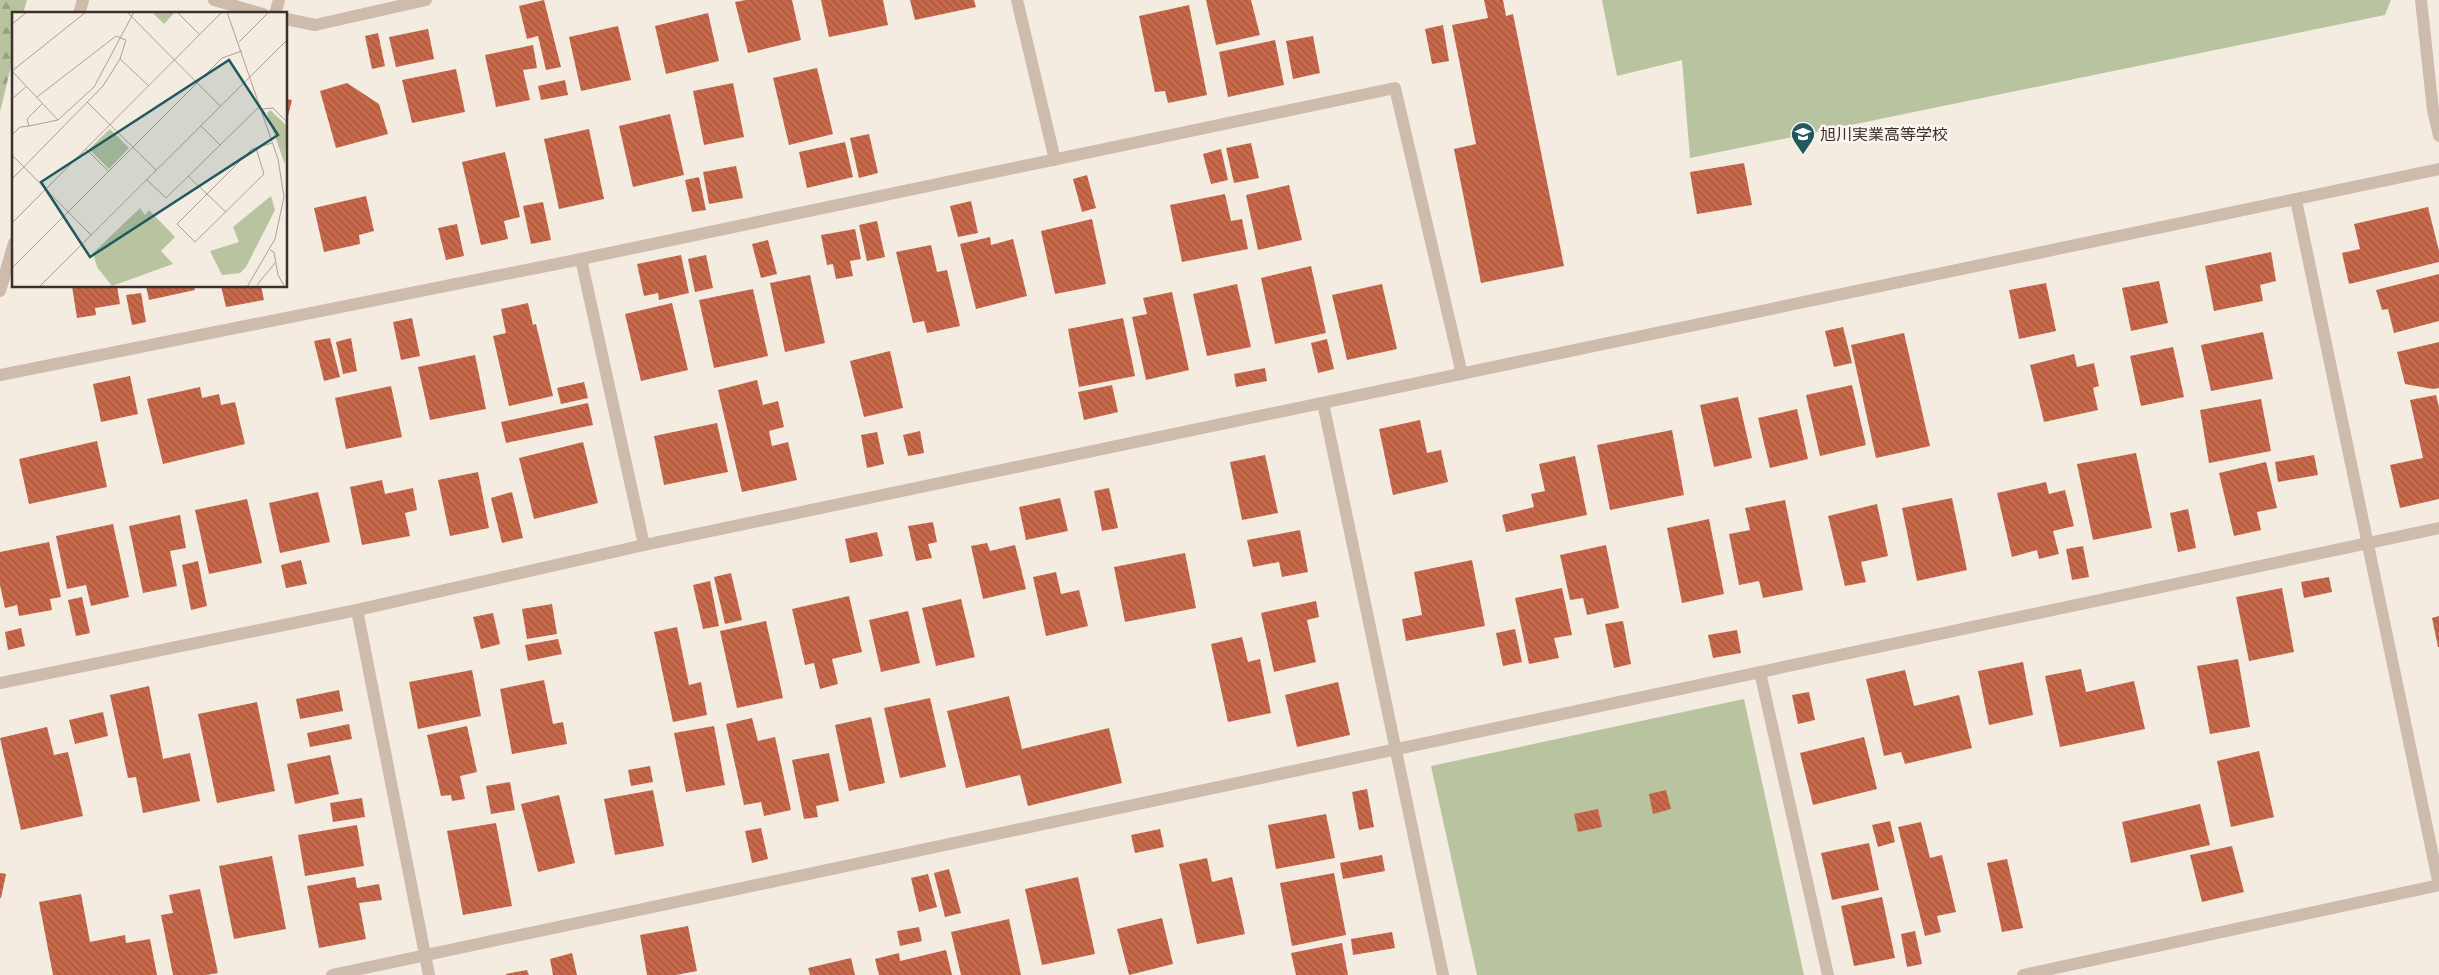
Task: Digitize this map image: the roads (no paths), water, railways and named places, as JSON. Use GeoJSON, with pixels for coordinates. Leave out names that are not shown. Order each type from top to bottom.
{"type":"FeatureCollection","features":[{"type":"Feature","properties":{"kind":"street"},"geometry":{"type":"LineString","coordinates":[[214,0],[256,12]]}},
{"type":"Feature","properties":{"kind":"street"},"geometry":{"type":"LineString","coordinates":[[288,19],[316,24],[426,0]]}},
{"type":"Feature","properties":{"kind":"street"},"geometry":{"type":"LineString","coordinates":[[1017,0],[1055,160]]}},
{"type":"Feature","properties":{"kind":"street"},"geometry":{"type":"LineString","coordinates":[[2421,0],[2433,110],[2439,136]]}},
{"type":"Feature","properties":{"kind":"street"},"geometry":{"type":"LineString","coordinates":[[0,375],[581,259],[1395,88],[1462,374]]}},
{"type":"Feature","properties":{"kind":"street"},"geometry":{"type":"LineString","coordinates":[[0,683],[357,610],[644,545],[2439,169]]}},
{"type":"Feature","properties":{"kind":"street"},"geometry":{"type":"LineString","coordinates":[[2023,975],[2439,885],[2296,200]]}},
{"type":"Feature","properties":{"kind":"street"},"geometry":{"type":"LineString","coordinates":[[0,291],[12,250]]}},
{"type":"Feature","properties":{"kind":"street"},"geometry":{"type":"LineString","coordinates":[[581,259],[644,545]]}},
{"type":"Feature","properties":{"kind":"street"},"geometry":{"type":"LineString","coordinates":[[1323,403],[1443,975]]}},
{"type":"Feature","properties":{"kind":"street"},"geometry":{"type":"LineString","coordinates":[[332,975],[2439,528]]}},
{"type":"Feature","properties":{"kind":"street"},"geometry":{"type":"LineString","coordinates":[[357,610],[430,975]]}},
{"type":"Feature","properties":{"kind":"street"},"geometry":{"type":"LineString","coordinates":[[1760,672],[1828,975]]}},
{"type":"Feature","properties":{"kind":"place","name":"旭川実業高等学校"},"geometry":{"type":"Point","coordinates":[1803,155]}}]}
